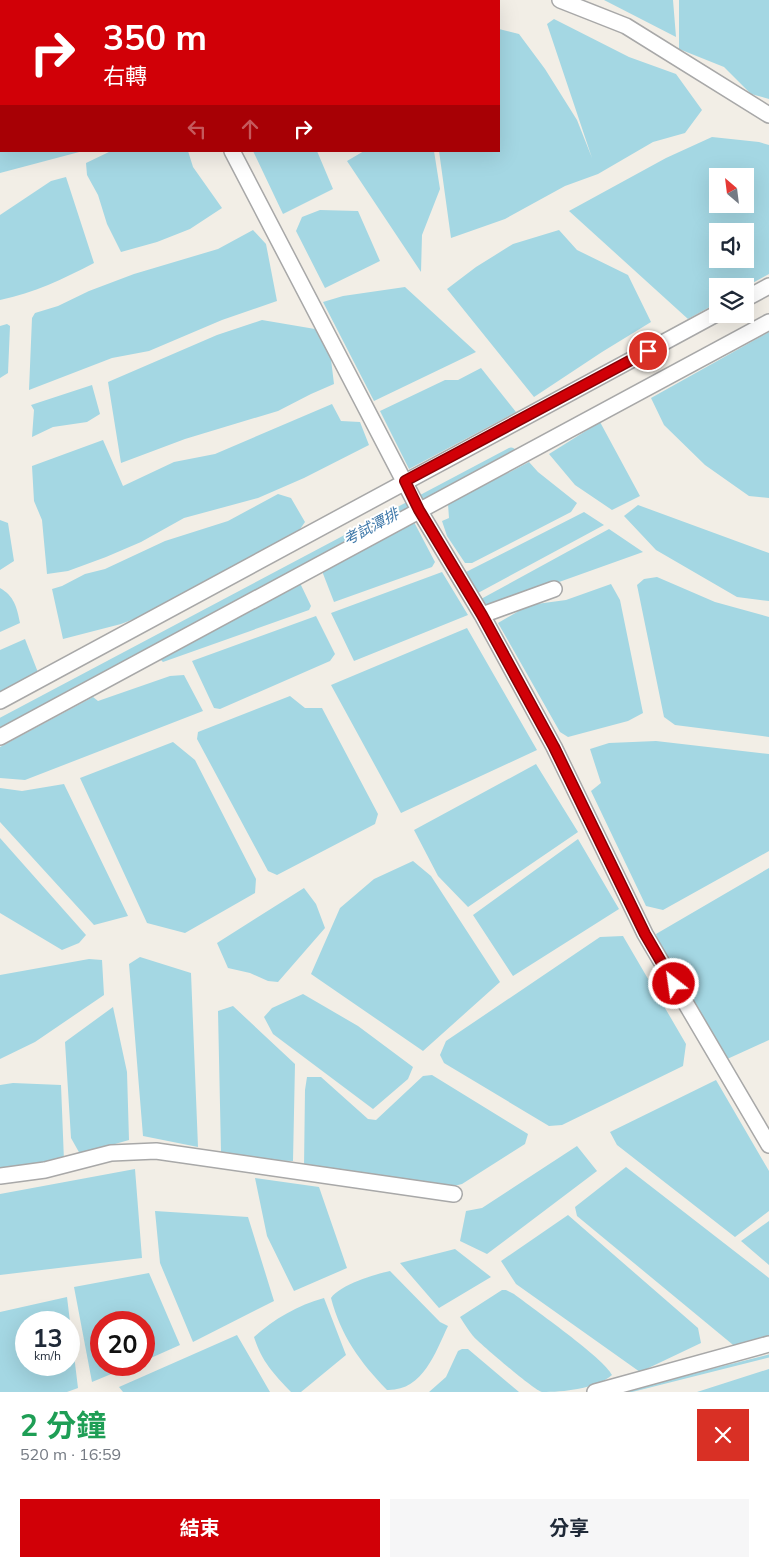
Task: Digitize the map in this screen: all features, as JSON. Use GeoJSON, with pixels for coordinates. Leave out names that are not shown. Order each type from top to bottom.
{"type":"FeatureCollection","features":[{"type":"Feature","properties":{"kind":"lane"},"geometry":{"type":"LineString","coordinates":[[560,0],[626,26],[769,115]]}},
{"type":"Feature","properties":{"kind":"lane"},"geometry":{"type":"LineString","coordinates":[[233,152],[418,508],[482,615],[554,747],[645,934],[722,1068],[769,1145]]}},
{"type":"Feature","properties":{"kind":"lane"},"geometry":{"type":"LineString","coordinates":[[754,294],[769,286]]}},
{"type":"Feature","properties":{"kind":"lane"},"geometry":{"type":"LineString","coordinates":[[0,701],[709,318]]}},
{"type":"Feature","properties":{"kind":"lane"},"geometry":{"type":"LineString","coordinates":[[0,736],[418,508],[769,322]]}},
{"type":"Feature","properties":{"kind":"lane"},"geometry":{"type":"LineString","coordinates":[[482,615],[554,589]]}},
{"type":"Feature","properties":{"kind":"lane"},"geometry":{"type":"LineString","coordinates":[[0,1176],[45,1170],[111,1153],[156,1151],[454,1194]]}},
{"type":"Feature","properties":{"kind":"lane"},"geometry":{"type":"LineString","coordinates":[[594,1392],[769,1344]]}},
{"type":"Feature","properties":{"kind":"water"},"geometry":{"type":"Polygon","coordinates":[[[604,0],[673,0],[676,37],[604,0]]]}},
{"type":"Feature","properties":{"kind":"water"},"geometry":{"type":"Polygon","coordinates":[[[679,0],[769,0],[769,99],[751,94],[724,67],[679,49],[679,0]]]}},
{"type":"Feature","properties":{"kind":"water"},"geometry":{"type":"Polygon","coordinates":[[[554,19],[629,57],[676,74],[702,110],[685,133],[653,142],[598,174],[565,186],[505,219],[451,238],[439,152],[500,152],[500,29],[519,34],[545,69],[577,120],[592,158],[547,24],[554,19]]]}},
{"type":"Feature","properties":{"kind":"water"},"geometry":{"type":"Polygon","coordinates":[[[712,137],[759,142],[769,145],[769,274],[754,282],[754,278],[709,278],[709,307],[688,319],[569,211],[666,158],[712,137]]]}},
{"type":"Feature","properties":{"kind":"water"},"geometry":{"type":"Polygon","coordinates":[[[0,152],[79,152],[0,173],[0,152]]]}},
{"type":"Feature","properties":{"kind":"water"},"geometry":{"type":"Polygon","coordinates":[[[109,152],[188,152],[193,167],[222,208],[190,229],[157,242],[121,252],[107,224],[98,195],[87,175],[86,163],[109,152]]]}},
{"type":"Feature","properties":{"kind":"water"},"geometry":{"type":"Polygon","coordinates":[[[253,152],[317,152],[333,189],[283,214],[253,152]]]}},
{"type":"Feature","properties":{"kind":"water"},"geometry":{"type":"Polygon","coordinates":[[[362,152],[434,152],[440,189],[422,235],[421,272],[347,161],[362,152]]]}},
{"type":"Feature","properties":{"kind":"water"},"geometry":{"type":"Polygon","coordinates":[[[66,177],[94,263],[48,285],[25,294],[0,300],[0,215],[51,181],[66,177]]]}},
{"type":"Feature","properties":{"kind":"water"},"geometry":{"type":"Polygon","coordinates":[[[320,210],[358,211],[380,261],[325,288],[296,231],[302,217],[320,210]]]}},
{"type":"Feature","properties":{"kind":"water"},"geometry":{"type":"Polygon","coordinates":[[[253,230],[266,244],[277,301],[222,320],[149,351],[112,358],[29,390],[32,318],[35,313],[58,306],[89,291],[134,274],[218,249],[253,230]]]}},
{"type":"Feature","properties":{"kind":"water"},"geometry":{"type":"Polygon","coordinates":[[[559,230],[577,250],[628,275],[651,322],[534,397],[447,289],[476,267],[513,244],[559,230]]]}},
{"type":"Feature","properties":{"kind":"water"},"geometry":{"type":"Polygon","coordinates":[[[405,287],[476,352],[374,401],[323,302],[343,296],[405,287]]]}},
{"type":"Feature","properties":{"kind":"water"},"geometry":{"type":"Polygon","coordinates":[[[262,320],[315,329],[330,351],[334,384],[278,411],[185,439],[121,463],[108,382],[217,335],[262,320]]]}},
{"type":"Feature","properties":{"kind":"water"},"geometry":{"type":"Polygon","coordinates":[[[7,324],[10,326],[8,373],[0,378],[0,326],[7,324]]]}},
{"type":"Feature","properties":{"kind":"water"},"geometry":{"type":"Polygon","coordinates":[[[769,332],[769,498],[749,496],[705,465],[664,425],[651,398],[769,332]]]}},
{"type":"Feature","properties":{"kind":"water"},"geometry":{"type":"Polygon","coordinates":[[[481,368],[516,412],[409,469],[380,411],[445,380],[458,380],[481,368]]]}},
{"type":"Feature","properties":{"kind":"water"},"geometry":{"type":"Polygon","coordinates":[[[92,385],[100,414],[87,422],[53,427],[32,437],[34,410],[31,405],[92,385]]]}},
{"type":"Feature","properties":{"kind":"water"},"geometry":{"type":"Polygon","coordinates":[[[332,404],[341,421],[360,422],[369,445],[304,478],[258,498],[184,518],[141,542],[106,557],[68,571],[47,574],[42,520],[34,501],[32,466],[103,440],[123,486],[174,462],[215,454],[332,404]]]}},
{"type":"Feature","properties":{"kind":"water"},"geometry":{"type":"Polygon","coordinates":[[[600,422],[640,496],[612,510],[575,485],[549,454],[600,422]]]}},
{"type":"Feature","properties":{"kind":"water"},"geometry":{"type":"Polygon","coordinates":[[[529,462],[538,472],[577,503],[571,512],[472,563],[465,563],[447,536],[442,521],[449,518],[448,504],[529,462]]]}},
{"type":"Feature","properties":{"kind":"water"},"geometry":{"type":"Polygon","coordinates":[[[278,494],[291,498],[305,522],[296,535],[160,609],[121,624],[63,639],[52,589],[85,574],[105,569],[165,541],[228,521],[278,494]]]}},
{"type":"Feature","properties":{"kind":"water"},"geometry":{"type":"Polygon","coordinates":[[[638,505],[769,553],[769,601],[737,597],[656,550],[624,516],[638,505]]]}},
{"type":"Feature","properties":{"kind":"water"},"geometry":{"type":"Polygon","coordinates":[[[584,512],[604,525],[478,593],[466,572],[584,512]]]}},
{"type":"Feature","properties":{"kind":"water"},"geometry":{"type":"Polygon","coordinates":[[[0,520],[8,523],[14,561],[0,570],[0,520]]]}},
{"type":"Feature","properties":{"kind":"water"},"geometry":{"type":"Polygon","coordinates":[[[414,522],[435,562],[432,567],[334,602],[322,571],[414,522]]]}},
{"type":"Feature","properties":{"kind":"water"},"geometry":{"type":"Polygon","coordinates":[[[609,529],[643,552],[486,608],[481,599],[609,529]]]}},
{"type":"Feature","properties":{"kind":"water"},"geometry":{"type":"Polygon","coordinates":[[[442,572],[468,615],[354,661],[331,613],[442,572]]]}},
{"type":"Feature","properties":{"kind":"water"},"geometry":{"type":"Polygon","coordinates":[[[657,577],[715,602],[769,617],[769,737],[675,725],[664,717],[637,585],[644,579],[657,577]]]}},
{"type":"Feature","properties":{"kind":"water"},"geometry":{"type":"Polygon","coordinates":[[[300,583],[311,606],[309,610],[163,662],[160,659],[300,583]]]}},
{"type":"Feature","properties":{"kind":"water"},"geometry":{"type":"Polygon","coordinates":[[[611,584],[620,600],[643,713],[628,721],[568,737],[560,732],[498,623],[529,605],[566,600],[611,584]]]}},
{"type":"Feature","properties":{"kind":"water"},"geometry":{"type":"Polygon","coordinates":[[[0,588],[9,595],[14,603],[20,623],[0,632],[0,588]]]}},
{"type":"Feature","properties":{"kind":"water"},"geometry":{"type":"Polygon","coordinates":[[[316,616],[335,654],[330,661],[220,709],[214,708],[192,661],[316,616]]]}},
{"type":"Feature","properties":{"kind":"water"},"geometry":{"type":"Polygon","coordinates":[[[467,628],[537,750],[401,813],[331,685],[467,628]]]}},
{"type":"Feature","properties":{"kind":"water"},"geometry":{"type":"Polygon","coordinates":[[[25,639],[39,675],[0,692],[0,650],[25,639]]]}},
{"type":"Feature","properties":{"kind":"water"},"geometry":{"type":"Polygon","coordinates":[[[184,675],[203,711],[25,780],[0,778],[0,747],[93,697],[98,701],[170,676],[184,675]]]}},
{"type":"Feature","properties":{"kind":"water"},"geometry":{"type":"Polygon","coordinates":[[[290,696],[305,708],[322,708],[378,814],[375,824],[277,875],[268,871],[197,739],[198,732],[290,696]]]}},
{"type":"Feature","properties":{"kind":"water"},"geometry":{"type":"Polygon","coordinates":[[[656,741],[769,754],[769,851],[663,910],[646,906],[591,791],[601,783],[590,749],[609,743],[656,741]]]}},
{"type":"Feature","properties":{"kind":"water"},"geometry":{"type":"Polygon","coordinates":[[[173,742],[195,760],[256,879],[255,893],[185,933],[147,923],[80,778],[173,742]]]}},
{"type":"Feature","properties":{"kind":"water"},"geometry":{"type":"Polygon","coordinates":[[[536,764],[578,832],[468,907],[438,876],[414,830],[536,764]]]}},
{"type":"Feature","properties":{"kind":"water"},"geometry":{"type":"Polygon","coordinates":[[[64,784],[128,916],[94,925],[0,822],[0,788],[22,791],[64,784]]]}},
{"type":"Feature","properties":{"kind":"water"},"geometry":{"type":"Polygon","coordinates":[[[0,838],[86,935],[79,943],[62,950],[0,913],[0,838]]]}},
{"type":"Feature","properties":{"kind":"water"},"geometry":{"type":"Polygon","coordinates":[[[578,839],[619,909],[513,976],[473,915],[578,839]]]}},
{"type":"Feature","properties":{"kind":"water"},"geometry":{"type":"Polygon","coordinates":[[[413,861],[431,876],[500,982],[423,1051],[311,974],[340,908],[374,879],[413,861]]]}},
{"type":"Feature","properties":{"kind":"water"},"geometry":{"type":"Polygon","coordinates":[[[769,868],[769,1040],[725,1060],[659,948],[656,934],[769,868]]]}},
{"type":"Feature","properties":{"kind":"water"},"geometry":{"type":"Polygon","coordinates":[[[304,888],[316,904],[325,928],[278,982],[268,981],[250,973],[228,968],[217,943],[304,888]]]}},
{"type":"Feature","properties":{"kind":"water"},"geometry":{"type":"Polygon","coordinates":[[[623,936],[686,1044],[683,1066],[562,1125],[549,1126],[444,1063],[440,1055],[446,1041],[600,937],[623,936]]]}},
{"type":"Feature","properties":{"kind":"water"},"geometry":{"type":"Polygon","coordinates":[[[140,957],[191,973],[198,1147],[143,1136],[129,964],[140,957]]]}},
{"type":"Feature","properties":{"kind":"water"},"geometry":{"type":"Polygon","coordinates":[[[89,959],[102,960],[104,995],[35,1042],[0,1059],[0,975],[89,959]]]}},
{"type":"Feature","properties":{"kind":"water"},"geometry":{"type":"Polygon","coordinates":[[[303,994],[358,1026],[413,1067],[408,1079],[373,1109],[273,1034],[264,1017],[272,1008],[303,994]]]}},
{"type":"Feature","properties":{"kind":"water"},"geometry":{"type":"Polygon","coordinates":[[[233,1006],[295,1064],[293,1161],[258,1160],[221,1152],[218,1011],[233,1006]]]}},
{"type":"Feature","properties":{"kind":"water"},"geometry":{"type":"Polygon","coordinates":[[[113,1007],[127,1072],[129,1140],[80,1154],[71,1138],[65,1042],[113,1007]]]}},
{"type":"Feature","properties":{"kind":"water"},"geometry":{"type":"Polygon","coordinates":[[[432,1075],[528,1134],[525,1144],[462,1184],[454,1186],[304,1167],[305,1090],[307,1077],[321,1077],[368,1119],[376,1120],[423,1076],[432,1075]]]}},
{"type":"Feature","properties":{"kind":"water"},"geometry":{"type":"Polygon","coordinates":[[[716,1080],[769,1171],[769,1211],[735,1237],[617,1145],[610,1132],[716,1080]]]}},
{"type":"Feature","properties":{"kind":"water"},"geometry":{"type":"Polygon","coordinates":[[[13,1083],[61,1085],[64,1161],[30,1167],[0,1167],[0,1085],[13,1083]]]}},
{"type":"Feature","properties":{"kind":"water"},"geometry":{"type":"Polygon","coordinates":[[[577,1146],[597,1171],[487,1254],[460,1241],[466,1211],[482,1208],[577,1146]]]}},
{"type":"Feature","properties":{"kind":"water"},"geometry":{"type":"Polygon","coordinates":[[[626,1167],[769,1278],[769,1340],[738,1349],[577,1216],[575,1207],[626,1167]]]}},
{"type":"Feature","properties":{"kind":"water"},"geometry":{"type":"Polygon","coordinates":[[[135,1169],[142,1258],[0,1275],[0,1194],[135,1169]]]}},
{"type":"Feature","properties":{"kind":"water"},"geometry":{"type":"Polygon","coordinates":[[[255,1178],[319,1187],[347,1268],[294,1291],[267,1236],[255,1178]]]}},
{"type":"Feature","properties":{"kind":"water"},"geometry":{"type":"Polygon","coordinates":[[[155,1211],[248,1217],[274,1301],[193,1342],[160,1263],[155,1211]]]}},
{"type":"Feature","properties":{"kind":"water"},"geometry":{"type":"Polygon","coordinates":[[[568,1215],[698,1328],[701,1343],[640,1372],[516,1284],[501,1261],[568,1215]]]}},
{"type":"Feature","properties":{"kind":"water"},"geometry":{"type":"Polygon","coordinates":[[[769,1221],[769,1265],[741,1241],[769,1221]]]}},
{"type":"Feature","properties":{"kind":"water"},"geometry":{"type":"Polygon","coordinates":[[[455,1249],[491,1277],[439,1308],[400,1263],[455,1249]]]}},
{"type":"Feature","properties":{"kind":"water"},"geometry":{"type":"Polygon","coordinates":[[[390,1271],[440,1322],[448,1326],[432,1358],[419,1377],[399,1389],[387,1390],[368,1369],[353,1348],[340,1324],[331,1298],[342,1289],[367,1277],[390,1271]]]}},
{"type":"Feature","properties":{"kind":"water"},"geometry":{"type":"Polygon","coordinates":[[[149,1273],[180,1345],[155,1356],[155,1311],[90,1311],[90,1371],[74,1287],[149,1273]]]}},
{"type":"Feature","properties":{"kind":"water"},"geometry":{"type":"Polygon","coordinates":[[[502,1290],[514,1294],[567,1334],[607,1368],[612,1375],[588,1387],[560,1391],[542,1392],[529,1384],[477,1340],[460,1317],[502,1290]]]}},
{"type":"Feature","properties":{"kind":"water"},"geometry":{"type":"Polygon","coordinates":[[[67,1297],[69,1311],[15,1311],[15,1376],[77,1376],[78,1388],[67,1392],[0,1392],[0,1312],[67,1297]]]}},
{"type":"Feature","properties":{"kind":"water"},"geometry":{"type":"Polygon","coordinates":[[[324,1298],[346,1355],[301,1392],[291,1392],[269,1367],[254,1337],[287,1313],[324,1298]]]}},
{"type":"Feature","properties":{"kind":"water"},"geometry":{"type":"Polygon","coordinates":[[[237,1335],[270,1392],[123,1392],[119,1387],[144,1376],[155,1376],[155,1371],[237,1335]]]}},
{"type":"Feature","properties":{"kind":"water"},"geometry":{"type":"Polygon","coordinates":[[[468,1349],[519,1392],[429,1392],[446,1377],[458,1351],[468,1349]]]}},
{"type":"Feature","properties":{"kind":"water"},"geometry":{"type":"Polygon","coordinates":[[[769,1369],[769,1392],[697,1392],[769,1369]]]}},
{"type":"Feature","properties":{"kind":"water"},"geometry":{"type":"Polygon","coordinates":[[[91,1376],[106,1376],[92,1382],[91,1376]]]}},
{"type":"Feature","properties":{"kind":"waterway","name":"考試潭排"},"geometry":{"type":"LineString","coordinates":[[0,724],[511,453]]}},
{"type":"Feature","properties":{"kind":"waterway"},"geometry":{"type":"LineString","coordinates":[[626,1392],[769,1356]]}},
{"type":"Feature","properties":{"kind":"route"},"geometry":{"type":"LineString","coordinates":[[648,351],[405,481],[419,510],[482,615],[554,747],[645,934],[674,984]]}}]}
